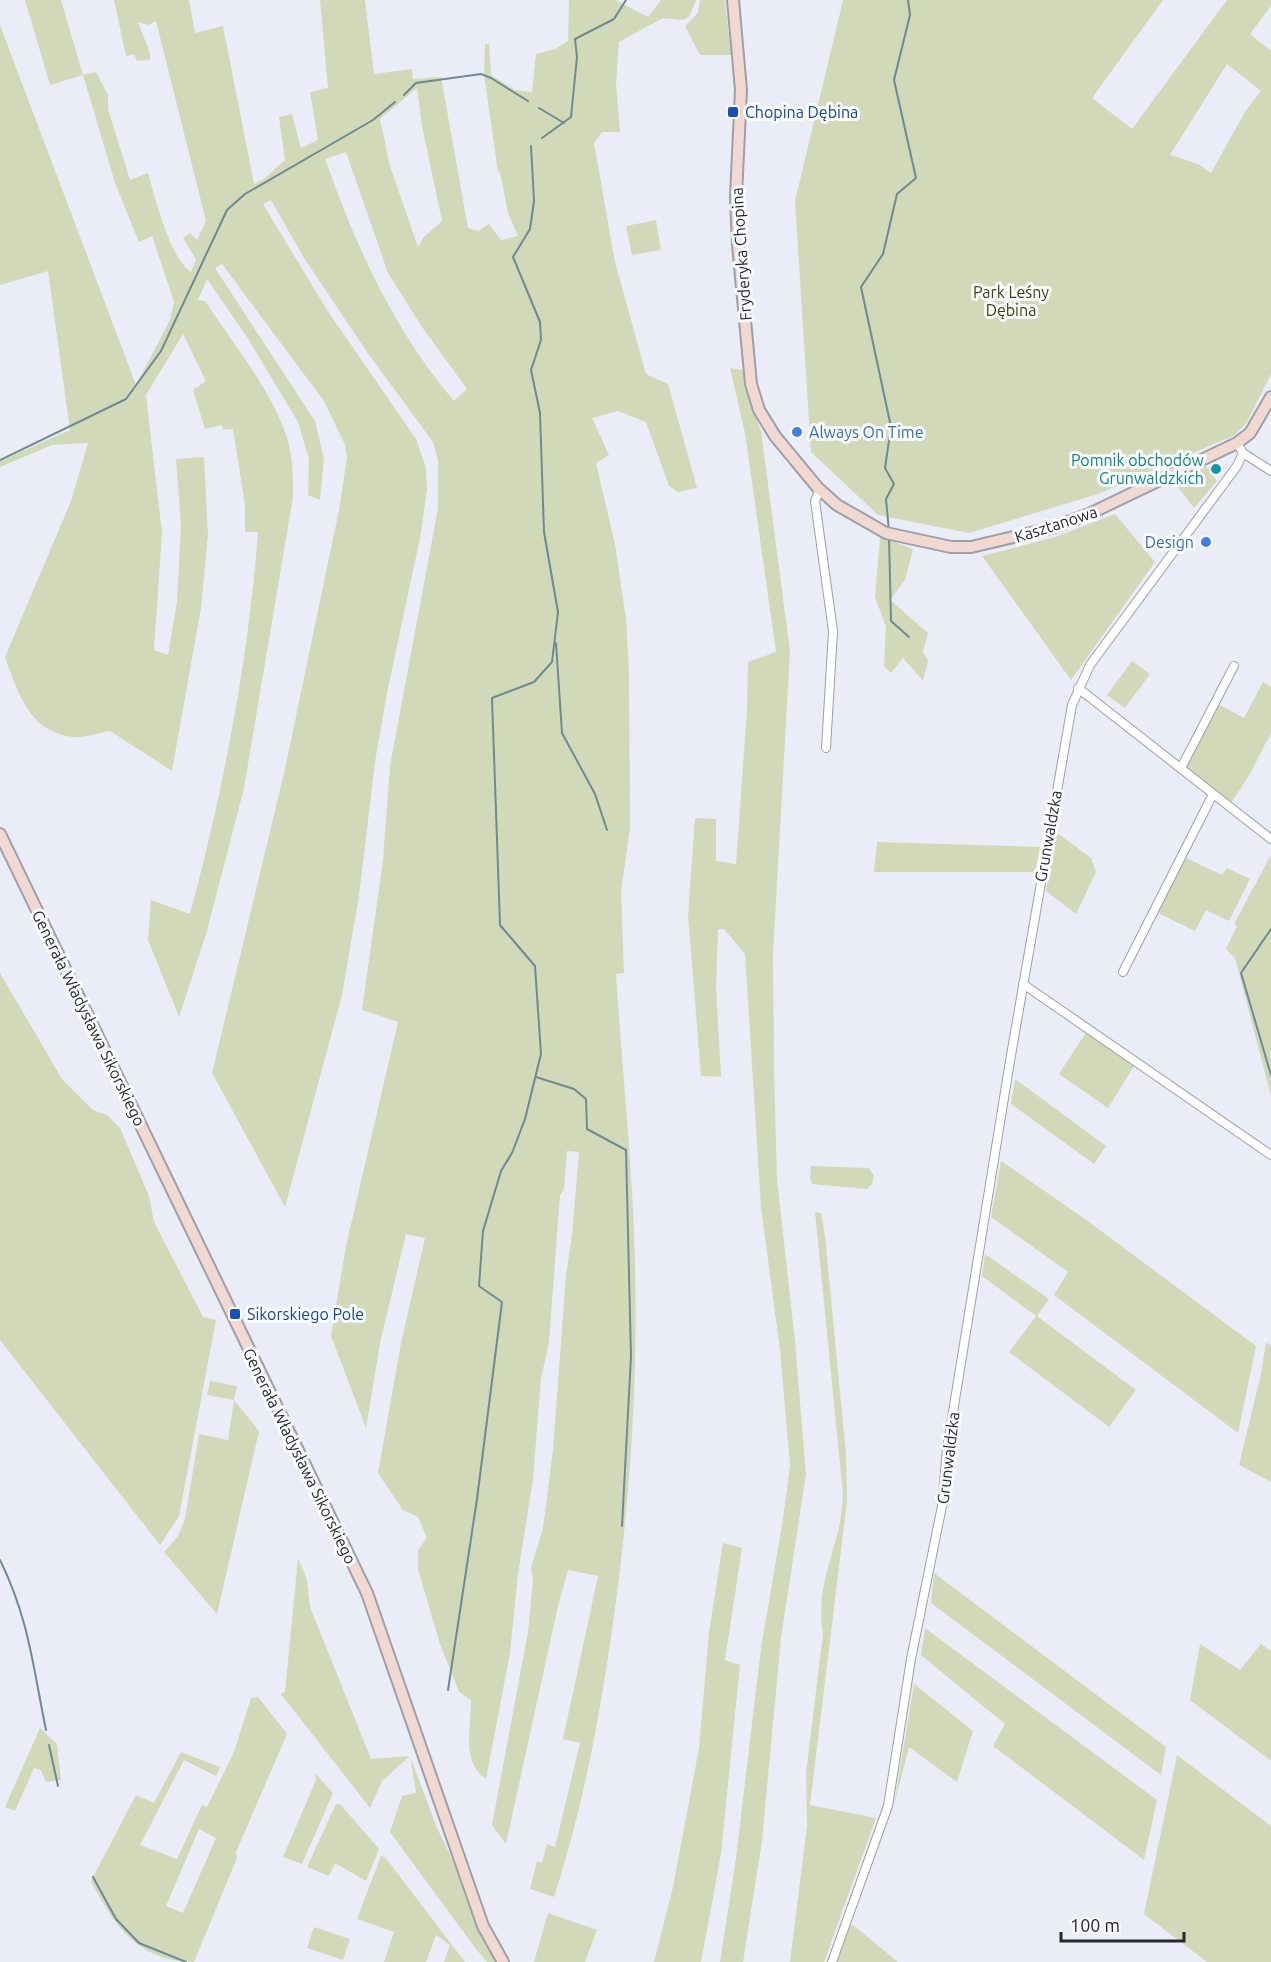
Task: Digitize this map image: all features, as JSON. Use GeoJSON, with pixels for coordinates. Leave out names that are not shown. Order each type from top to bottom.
{"type":"FeatureCollection","features":[{"type":"Feature","properties":{"kind":"street","name":"Fryderyka Chopina"},"geometry":{"type":"LineString","coordinates":[[733,0],[741,81],[736,196],[738,245],[751,384],[764,420],[819,488]]}},
{"type":"Feature","properties":{"kind":"street","name":"Kasztanowa"},"geometry":{"type":"LineString","coordinates":[[819,488],[856,518],[891,534],[951,547],[971,547],[1052,528],[1240,448],[1271,398]]}},
{"type":"Feature","properties":{"kind":"street"},"geometry":{"type":"LineString","coordinates":[[1240,448],[1271,471]]}},
{"type":"Feature","properties":{"kind":"street","name":"Grunwaldzka"},"geometry":{"type":"LineString","coordinates":[[832,1962],[888,1806],[911,1659],[942,1506],[947,1449],[1066,730],[1078,688],[1090,665],[1237,466],[1240,448]]}},
{"type":"Feature","properties":{"kind":"street"},"geometry":{"type":"LineString","coordinates":[[819,488],[815,501],[833,631],[826,748]]}},
{"type":"Feature","properties":{"kind":"street"},"geometry":{"type":"LineString","coordinates":[[1181,768],[1234,666]]}},
{"type":"Feature","properties":{"kind":"street"},"geometry":{"type":"LineString","coordinates":[[1078,688],[1271,838]]}},
{"type":"Feature","properties":{"kind":"street"},"geometry":{"type":"LineString","coordinates":[[1123,972],[1213,794]]}},
{"type":"Feature","properties":{"kind":"street","name":"Generała Władysława Sikorskiego"},"geometry":{"type":"LineString","coordinates":[[0,834],[367,1593],[483,1926],[503,1962]]}},
{"type":"Feature","properties":{"kind":"street"},"geometry":{"type":"LineString","coordinates":[[1023,984],[1271,1155]]}},
{"type":"Feature","properties":{"kind":"green space"},"geometry":{"type":"Polygon","coordinates":[[[25,0],[61,0],[83,75],[50,85],[25,0]]]}},
{"type":"Feature","properties":{"kind":"green space"},"geometry":{"type":"Polygon","coordinates":[[[114,0],[189,0],[195,33],[223,26],[254,184],[264,179],[285,160],[279,117],[292,114],[301,148],[318,140],[310,92],[328,88],[320,0],[365,0],[374,74],[412,69],[413,79],[441,77],[468,228],[478,231],[489,224],[501,240],[518,236],[508,213],[500,172],[498,172],[484,74],[485,44],[489,44],[491,75],[515,90],[532,92],[536,54],[555,49],[568,41],[569,0],[616,0],[648,17],[661,0],[696,0],[689,17],[683,20],[663,18],[619,42],[616,83],[620,132],[602,132],[594,143],[615,262],[646,374],[668,384],[697,488],[678,492],[669,486],[646,422],[618,411],[592,418],[609,455],[596,463],[615,544],[626,619],[629,672],[630,828],[621,892],[624,973],[616,974],[632,1191],[636,1309],[634,1399],[628,1489],[608,1658],[582,1796],[554,1897],[530,1889],[537,1861],[542,1863],[547,1844],[555,1847],[580,1743],[563,1739],[598,1576],[568,1570],[558,1606],[506,1844],[492,1825],[528,1632],[533,1579],[531,1568],[543,1528],[553,1449],[566,1275],[579,1152],[567,1151],[564,1189],[560,1195],[549,1342],[541,1378],[533,1479],[518,1574],[510,1653],[486,1779],[478,1772],[470,1753],[471,1700],[459,1692],[440,1644],[418,1569],[418,1550],[427,1538],[418,1517],[403,1510],[378,1473],[401,1343],[425,1238],[406,1234],[380,1343],[366,1428],[331,1336],[346,1246],[398,1022],[362,1010],[383,860],[390,766],[438,508],[438,460],[433,442],[367,352],[304,258],[271,200],[263,204],[327,310],[416,439],[426,468],[427,489],[421,533],[387,693],[375,762],[359,896],[342,995],[285,1207],[212,1073],[285,769],[339,510],[347,457],[345,445],[324,401],[222,264],[215,268],[315,421],[324,459],[320,500],[308,495],[309,459],[298,422],[247,337],[207,279],[198,300],[205,301],[249,365],[269,398],[285,432],[293,472],[293,497],[244,788],[207,931],[179,1017],[148,940],[151,900],[190,914],[214,819],[233,724],[248,629],[258,532],[245,532],[245,505],[233,429],[223,430],[222,425],[205,429],[193,390],[206,381],[183,334],[146,395],[162,533],[154,650],[168,655],[177,601],[181,526],[176,459],[204,457],[208,535],[201,608],[172,771],[110,731],[73,737],[58,734],[36,719],[27,709],[5,657],[71,501],[88,443],[52,445],[0,467],[0,461],[70,430],[48,271],[0,285],[0,25],[136,385],[170,320],[174,302],[152,236],[139,242],[115,183],[83,75],[96,72],[108,95],[108,109],[130,180],[148,173],[170,241],[183,265],[191,272],[196,259],[183,238],[190,233],[197,240],[206,221],[156,21],[148,25],[138,22],[150,53],[150,60],[137,61],[134,54],[126,56],[114,0]],[[417,88],[380,119],[390,166],[418,247],[423,238],[442,221],[422,126],[417,88]],[[346,152],[325,159],[350,224],[395,317],[413,346],[454,401],[467,389],[422,327],[388,273],[346,152]]]}},
{"type":"Feature","properties":{"kind":"green space"},"geometry":{"type":"Polygon","coordinates":[[[700,0],[725,0],[731,55],[700,55],[685,26],[698,13],[700,0]]]}},
{"type":"Feature","properties":{"kind":"green space","name":"Park Leśny Dębina"},"geometry":{"type":"Polygon","coordinates":[[[843,0],[1163,0],[1092,98],[1132,129],[1227,0],[1271,0],[1271,6],[1250,34],[1271,51],[1271,374],[1247,422],[1235,435],[1098,494],[969,533],[878,515],[811,452],[795,201],[843,0]],[[1227,64],[1170,155],[1198,164],[1211,173],[1246,110],[1261,91],[1227,64]]]}},
{"type":"Feature","properties":{"kind":"green space"},"geometry":{"type":"Polygon","coordinates":[[[656,220],[661,250],[632,255],[626,226],[656,220]]]}},
{"type":"Feature","properties":{"kind":"green space"},"geometry":{"type":"Polygon","coordinates":[[[730,368],[743,370],[747,396],[761,431],[790,651],[773,954],[774,1069],[777,1179],[795,1341],[806,1474],[781,1638],[762,1841],[743,1962],[720,1962],[736,1858],[761,1648],[790,1465],[780,1350],[761,1207],[745,954],[724,929],[718,929],[716,987],[721,1077],[701,1076],[688,915],[695,818],[716,819],[716,861],[736,864],[747,710],[748,662],[776,652],[745,433],[730,368]]]}},
{"type":"Feature","properties":{"kind":"green space"},"geometry":{"type":"Polygon","coordinates":[[[1206,466],[1217,481],[1194,508],[1175,483],[1206,466]]]}},
{"type":"Feature","properties":{"kind":"green space"},"geometry":{"type":"Polygon","coordinates":[[[1115,514],[1155,562],[1071,680],[982,556],[1055,537],[1115,514]]]}},
{"type":"Feature","properties":{"kind":"green space"},"geometry":{"type":"Polygon","coordinates":[[[880,537],[913,549],[905,580],[890,600],[928,633],[923,652],[928,661],[923,681],[903,658],[891,673],[884,666],[886,627],[875,597],[880,537]]]}},
{"type":"Feature","properties":{"kind":"green space"},"geometry":{"type":"Polygon","coordinates":[[[1132,661],[1150,674],[1125,708],[1107,695],[1132,661]]]}},
{"type":"Feature","properties":{"kind":"green space"},"geometry":{"type":"Polygon","coordinates":[[[1263,682],[1271,687],[1271,733],[1250,774],[1231,803],[1185,767],[1216,703],[1244,718],[1263,682]]]}},
{"type":"Feature","properties":{"kind":"green space"},"geometry":{"type":"Polygon","coordinates":[[[1056,832],[1091,858],[1096,872],[1076,914],[1046,891],[1056,832]]]}},
{"type":"Feature","properties":{"kind":"green space"},"geometry":{"type":"Polygon","coordinates":[[[877,842],[1040,847],[1035,872],[874,872],[877,842]]]}},
{"type":"Feature","properties":{"kind":"green space"},"geometry":{"type":"Polygon","coordinates":[[[1271,855],[1271,1096],[1235,958],[1226,949],[1237,926],[1234,924],[1271,855]]]}},
{"type":"Feature","properties":{"kind":"green space"},"geometry":{"type":"Polygon","coordinates":[[[1184,857],[1222,875],[1227,868],[1250,879],[1229,921],[1206,910],[1195,931],[1156,912],[1184,857]]]}},
{"type":"Feature","properties":{"kind":"green space"},"geometry":{"type":"Polygon","coordinates":[[[0,973],[62,1079],[93,1110],[107,1115],[120,1128],[149,1196],[154,1222],[203,1317],[216,1320],[179,1516],[160,1545],[0,1340],[0,973]]]}},
{"type":"Feature","properties":{"kind":"green space"},"geometry":{"type":"Polygon","coordinates":[[[1087,1031],[1136,1063],[1108,1108],[1059,1074],[1087,1031]]]}},
{"type":"Feature","properties":{"kind":"green space"},"geometry":{"type":"Polygon","coordinates":[[[1015,1079],[1106,1146],[1094,1164],[1011,1104],[1015,1079]]]}},
{"type":"Feature","properties":{"kind":"green space"},"geometry":{"type":"Polygon","coordinates":[[[1001,1161],[1085,1219],[1256,1346],[1238,1433],[1054,1295],[1068,1272],[991,1217],[1001,1161]]]}},
{"type":"Feature","properties":{"kind":"green space"},"geometry":{"type":"Polygon","coordinates":[[[811,1166],[869,1168],[874,1176],[872,1184],[867,1189],[812,1184],[811,1166]]]}},
{"type":"Feature","properties":{"kind":"green space"},"geometry":{"type":"Polygon","coordinates":[[[815,1212],[821,1213],[825,1236],[846,1454],[847,1501],[810,1805],[876,1818],[824,1962],[790,1962],[807,1826],[806,1773],[823,1634],[822,1594],[839,1527],[843,1494],[815,1212]]]}},
{"type":"Feature","properties":{"kind":"green space"},"geometry":{"type":"Polygon","coordinates":[[[985,1254],[1049,1299],[1037,1316],[1136,1390],[1109,1427],[1009,1352],[1036,1316],[982,1276],[985,1254]]]}},
{"type":"Feature","properties":{"kind":"green space"},"geometry":{"type":"Polygon","coordinates":[[[1266,1342],[1271,1346],[1271,1482],[1239,1465],[1261,1374],[1266,1342]]]}},
{"type":"Feature","properties":{"kind":"green space"},"geometry":{"type":"Polygon","coordinates":[[[210,1381],[237,1386],[234,1400],[207,1395],[210,1381]]]}},
{"type":"Feature","properties":{"kind":"green space"},"geometry":{"type":"Polygon","coordinates":[[[234,1400],[259,1431],[217,1614],[164,1552],[178,1536],[185,1519],[199,1434],[228,1440],[234,1400]]]}},
{"type":"Feature","properties":{"kind":"green space"},"geometry":{"type":"Polygon","coordinates":[[[723,1543],[742,1548],[725,1660],[740,1665],[721,1854],[701,1962],[654,1962],[673,1887],[699,1748],[709,1632],[723,1543]]]}},
{"type":"Feature","properties":{"kind":"green space"},"geometry":{"type":"Polygon","coordinates":[[[298,1558],[307,1580],[310,1607],[371,1759],[410,1756],[382,1781],[370,1808],[281,1694],[285,1692],[298,1558]]]}},
{"type":"Feature","properties":{"kind":"green space"},"geometry":{"type":"Polygon","coordinates":[[[934,1573],[1166,1747],[1161,1775],[931,1603],[934,1573]]]}},
{"type":"Feature","properties":{"kind":"green space"},"geometry":{"type":"Polygon","coordinates":[[[925,1628],[1157,1800],[1144,1860],[993,1746],[1005,1724],[921,1655],[925,1628]]]}},
{"type":"Feature","properties":{"kind":"green space"},"geometry":{"type":"Polygon","coordinates":[[[1200,1644],[1240,1670],[1261,1644],[1271,1651],[1271,1761],[1190,1700],[1200,1644]]]}},
{"type":"Feature","properties":{"kind":"green space"},"geometry":{"type":"Polygon","coordinates":[[[914,1684],[973,1731],[957,1782],[909,1747],[894,1805],[914,1684]]]}},
{"type":"Feature","properties":{"kind":"green space"},"geometry":{"type":"Polygon","coordinates":[[[258,1697],[287,1734],[236,1852],[237,1858],[194,1962],[158,1956],[130,1938],[119,1926],[91,1881],[136,1795],[154,1803],[181,1752],[220,1767],[216,1776],[184,1760],[140,1845],[177,1859],[202,1805],[207,1807],[234,1752],[251,1698],[258,1697]],[[199,1829],[166,1906],[183,1913],[216,1838],[199,1829]]]}},
{"type":"Feature","properties":{"kind":"green space"},"geometry":{"type":"Polygon","coordinates":[[[40,1728],[57,1744],[61,1780],[46,1782],[41,1770],[34,1768],[15,1811],[5,1807],[40,1728]]]}},
{"type":"Feature","properties":{"kind":"green space"},"geometry":{"type":"Polygon","coordinates":[[[1177,1755],[1271,1826],[1271,1962],[1207,1962],[1144,1914],[1177,1755]]]}},
{"type":"Feature","properties":{"kind":"green space"},"geometry":{"type":"Polygon","coordinates":[[[410,1756],[437,1828],[467,1890],[489,1948],[498,1962],[487,1962],[476,1949],[390,1832],[402,1796],[416,1793],[410,1756]]]}},
{"type":"Feature","properties":{"kind":"green space"},"geometry":{"type":"Polygon","coordinates":[[[315,1773],[333,1793],[302,1864],[283,1857],[316,1780],[315,1773]]]}},
{"type":"Feature","properties":{"kind":"green space"},"geometry":{"type":"Polygon","coordinates":[[[336,1804],[340,1804],[379,1849],[366,1881],[335,1863],[329,1876],[307,1867],[336,1804]]]}},
{"type":"Feature","properties":{"kind":"green space"},"geometry":{"type":"Polygon","coordinates":[[[381,1856],[385,1857],[465,1962],[444,1962],[450,1945],[436,1935],[426,1962],[384,1962],[394,1932],[357,1919],[381,1856]]]}},
{"type":"Feature","properties":{"kind":"green space"},"geometry":{"type":"Polygon","coordinates":[[[548,1913],[597,1930],[585,1962],[534,1962],[548,1913]]]}},
{"type":"Feature","properties":{"kind":"green space"},"geometry":{"type":"Polygon","coordinates":[[[850,1925],[853,1925],[898,1962],[836,1962],[850,1925]]]}},
{"type":"Feature","properties":{"kind":"green space"},"geometry":{"type":"Polygon","coordinates":[[[314,1927],[350,1939],[343,1960],[307,1948],[314,1927]]]}},
{"type":"Feature","properties":{"kind":"waterway"},"geometry":{"type":"LineString","coordinates":[[542,138],[571,117],[577,57],[575,39],[614,19],[626,0]]}},
{"type":"Feature","properties":{"kind":"waterway"},"geometry":{"type":"LineString","coordinates":[[889,531],[886,499],[894,484],[885,468],[891,427],[861,287],[883,254],[897,194],[916,178],[894,80],[910,15],[908,0]]}},
{"type":"Feature","properties":{"kind":"waterway"},"geometry":{"type":"LineString","coordinates":[[404,95],[416,83],[481,74],[528,101]]}},
{"type":"Feature","properties":{"kind":"waterway"},"geometry":{"type":"LineString","coordinates":[[0,460],[126,399],[161,351],[227,210],[245,194],[373,120],[395,102]]}},
{"type":"Feature","properties":{"kind":"waterway"},"geometry":{"type":"LineString","coordinates":[[539,108],[564,123]]}},
{"type":"Feature","properties":{"kind":"waterway"},"geometry":{"type":"LineString","coordinates":[[448,1690],[477,1499],[502,1302],[479,1286],[483,1231],[501,1171],[512,1153],[525,1119],[541,1054],[535,966],[500,925],[492,698],[534,682],[552,662],[558,612],[544,532],[540,413],[531,370],[541,340],[540,322],[513,257],[530,229],[534,201],[531,146]]}},
{"type":"Feature","properties":{"kind":"waterway"},"geometry":{"type":"LineString","coordinates":[[889,537],[891,621],[909,637]]}},
{"type":"Feature","properties":{"kind":"waterway"},"geometry":{"type":"LineString","coordinates":[[556,643],[562,733],[595,794],[607,830]]}},
{"type":"Feature","properties":{"kind":"waterway"},"geometry":{"type":"LineString","coordinates":[[1271,929],[1241,973],[1271,1075]]}},
{"type":"Feature","properties":{"kind":"waterway"},"geometry":{"type":"LineString","coordinates":[[536,1077],[574,1089],[586,1099],[587,1129],[626,1150],[631,1356],[622,1526]]}},
{"type":"Feature","properties":{"kind":"waterway"},"geometry":{"type":"LineString","coordinates":[[0,1560],[24,1623],[46,1730]]}},
{"type":"Feature","properties":{"kind":"waterway"},"geometry":{"type":"LineString","coordinates":[[49,1745],[58,1786]]}},
{"type":"Feature","properties":{"kind":"waterway"},"geometry":{"type":"LineString","coordinates":[[93,1877],[116,1919],[139,1943],[186,1962]]}},
{"type":"Feature","properties":{"kind":"place","name":"Chopina Dębina"},"geometry":{"type":"Point","coordinates":[733,112]}},
{"type":"Feature","properties":{"kind":"place","name":"Always On Time"},"geometry":{"type":"Point","coordinates":[797,432]}},
{"type":"Feature","properties":{"kind":"place","name":"Pomnik obchodów Grunwaldzkich"},"geometry":{"type":"Point","coordinates":[1216,469]}},
{"type":"Feature","properties":{"kind":"place","name":"Design"},"geometry":{"type":"Point","coordinates":[1206,542]}},
{"type":"Feature","properties":{"kind":"place","name":"Sikorskiego Pole"},"geometry":{"type":"Point","coordinates":[235,1314]}}]}
